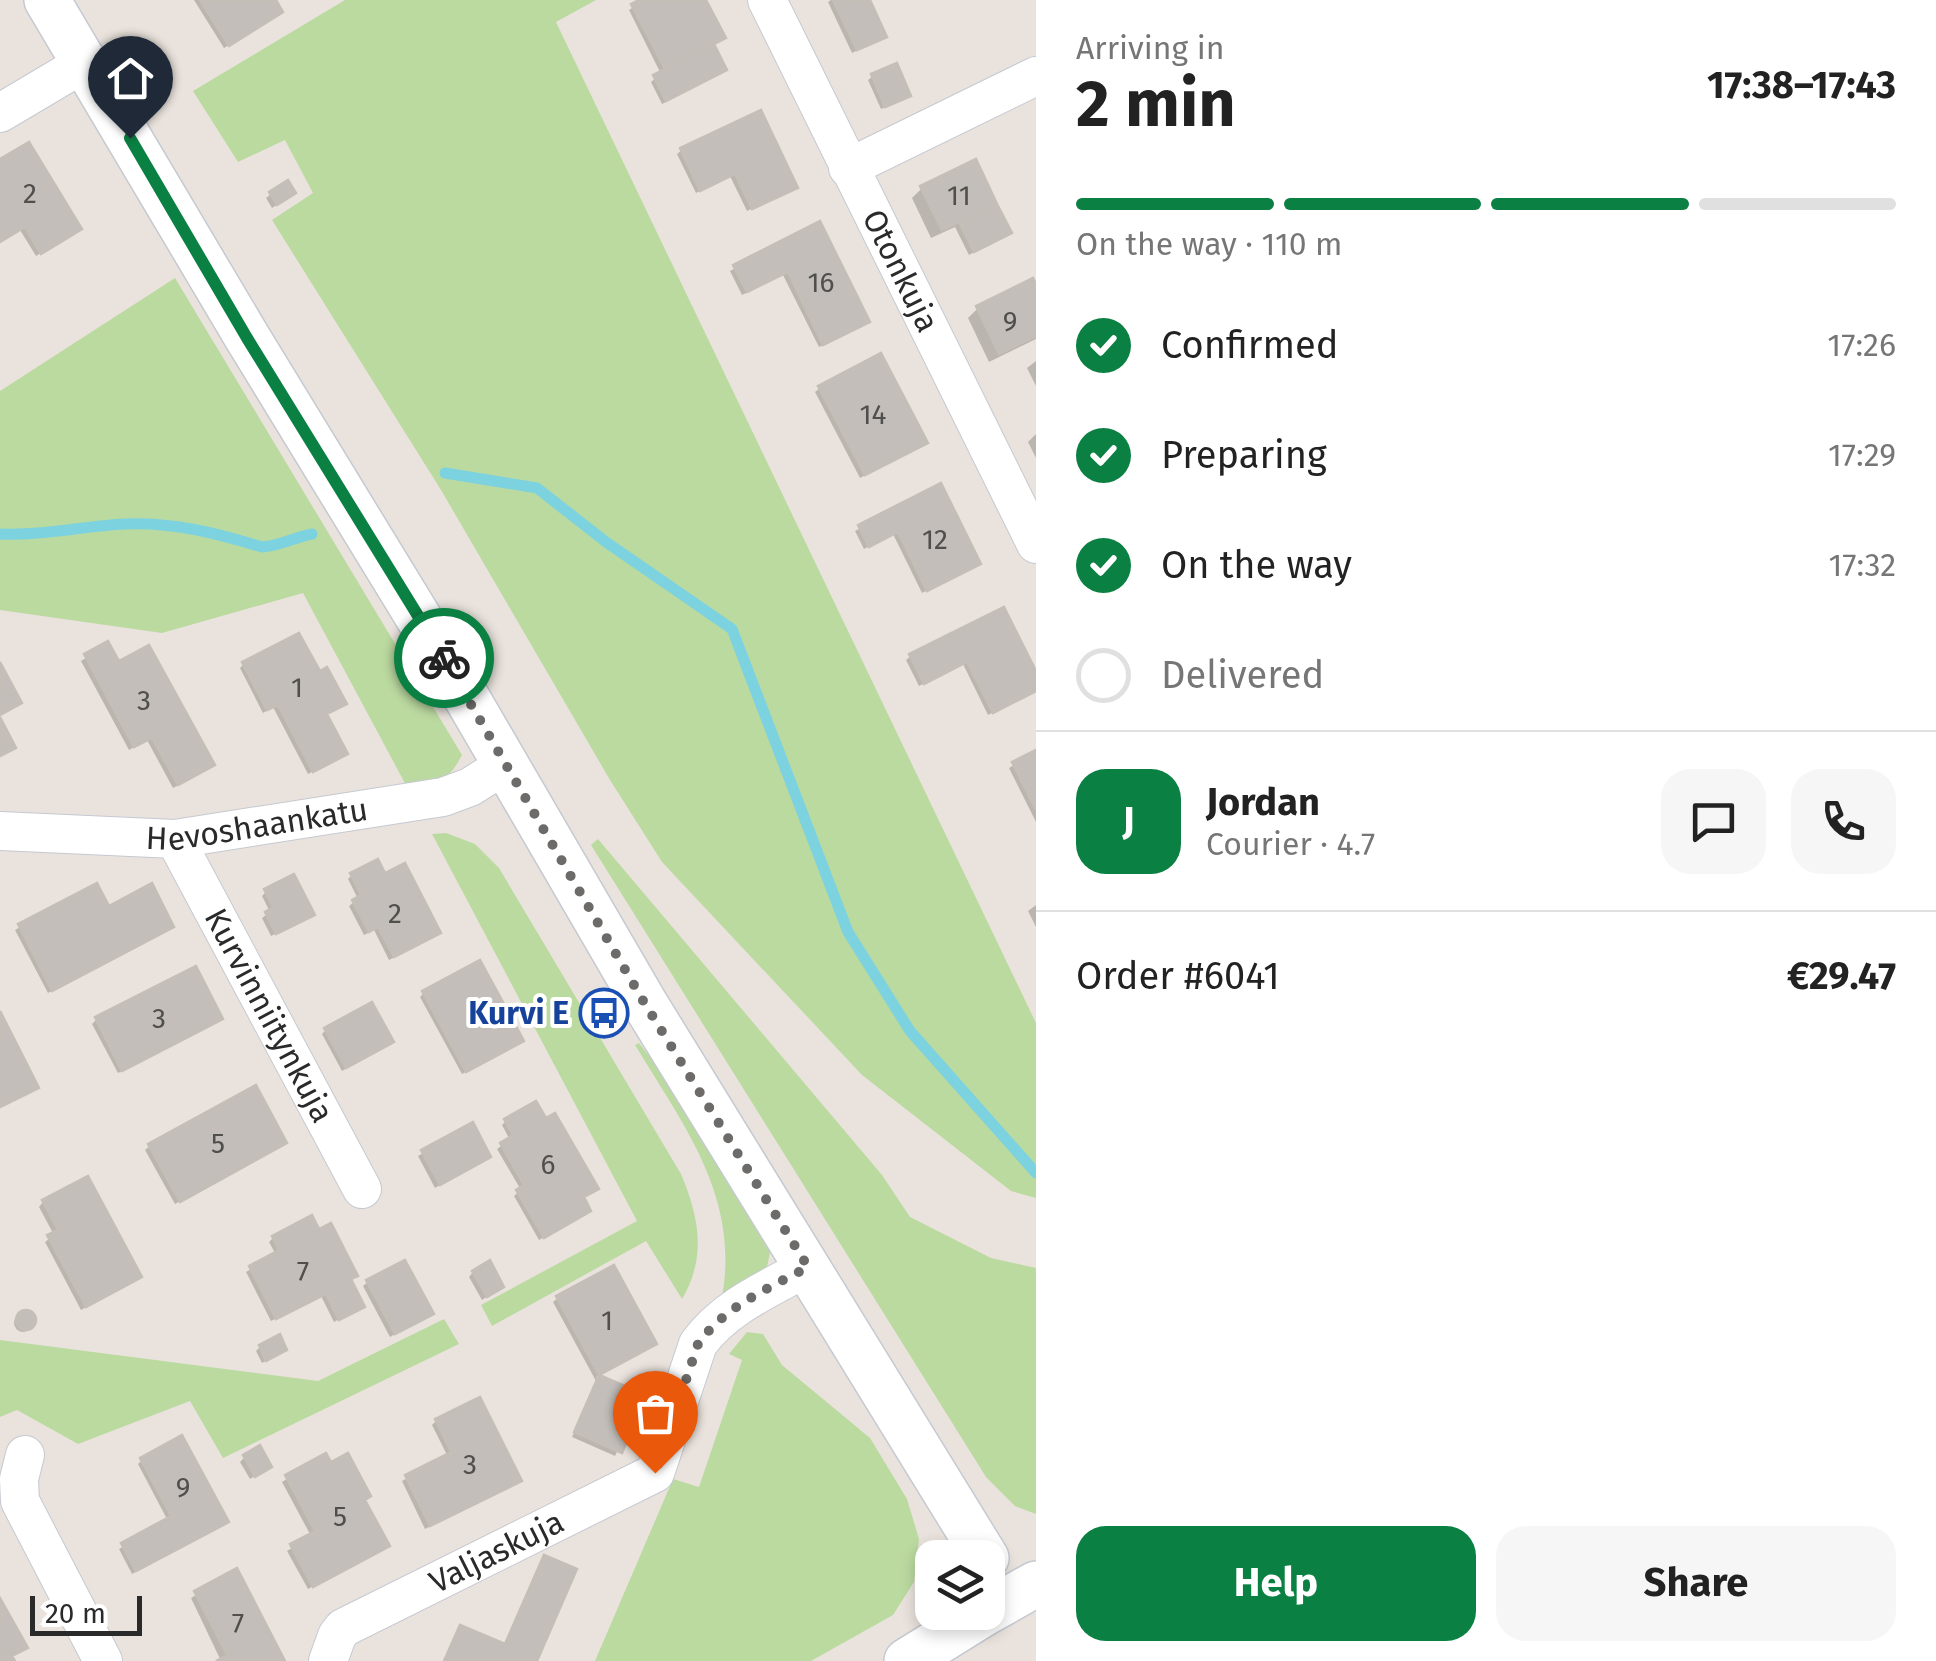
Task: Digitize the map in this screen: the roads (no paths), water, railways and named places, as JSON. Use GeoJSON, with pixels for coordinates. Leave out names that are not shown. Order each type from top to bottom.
{"type":"FeatureCollection","features":[{"type":"Feature","properties":{"kind":"street"},"geometry":{"type":"LineString","coordinates":[[46,0],[346,496],[645,1004],[971,1540]]}},
{"type":"Feature","properties":{"kind":"street","name":"Otonkuja"},"geometry":{"type":"LineString","coordinates":[[767,0],[1036,544]]}},
{"type":"Feature","properties":{"kind":"street"},"geometry":{"type":"LineString","coordinates":[[0,112],[86,62]]}},
{"type":"Feature","properties":{"kind":"street"},"geometry":{"type":"LineString","coordinates":[[848,168],[1036,76]]}},
{"type":"Feature","properties":{"kind":"street","name":"Hevoshaankatu"},"geometry":{"type":"LineString","coordinates":[[0,831],[176,839],[444,797],[470,787],[505,765]]}},
{"type":"Feature","properties":{"kind":"street","name":"Kurvinniitynkuja"},"geometry":{"type":"LineString","coordinates":[[176,839],[362,1189]]}},
{"type":"Feature","properties":{"kind":"street","name":"Valjaskuja"},"geometry":{"type":"LineString","coordinates":[[328,1661],[336,1636],[343,1628],[655,1473],[698,1344],[711,1326],[808,1267]]}},
{"type":"Feature","properties":{"kind":"street"},"geometry":{"type":"LineString","coordinates":[[25,1455],[19,1479],[20,1501],[103,1661]]}},
{"type":"Feature","properties":{"kind":"street"},"geometry":{"type":"LineString","coordinates":[[907,1661],[946,1630]]}},
{"type":"Feature","properties":{"kind":"waterway"},"geometry":{"type":"LineString","coordinates":[[445,473],[537,488],[606,542],[732,629],[848,932],[910,1031],[1036,1173]]}},
{"type":"Feature","properties":{"kind":"waterway"},"geometry":{"type":"LineString","coordinates":[[0,534],[143,524],[194,530],[262,547],[312,534]]}},
{"type":"Feature","properties":{"kind":"place","name":"Kurvi E"},"geometry":{"type":"Point","coordinates":[604,1013]}}]}
